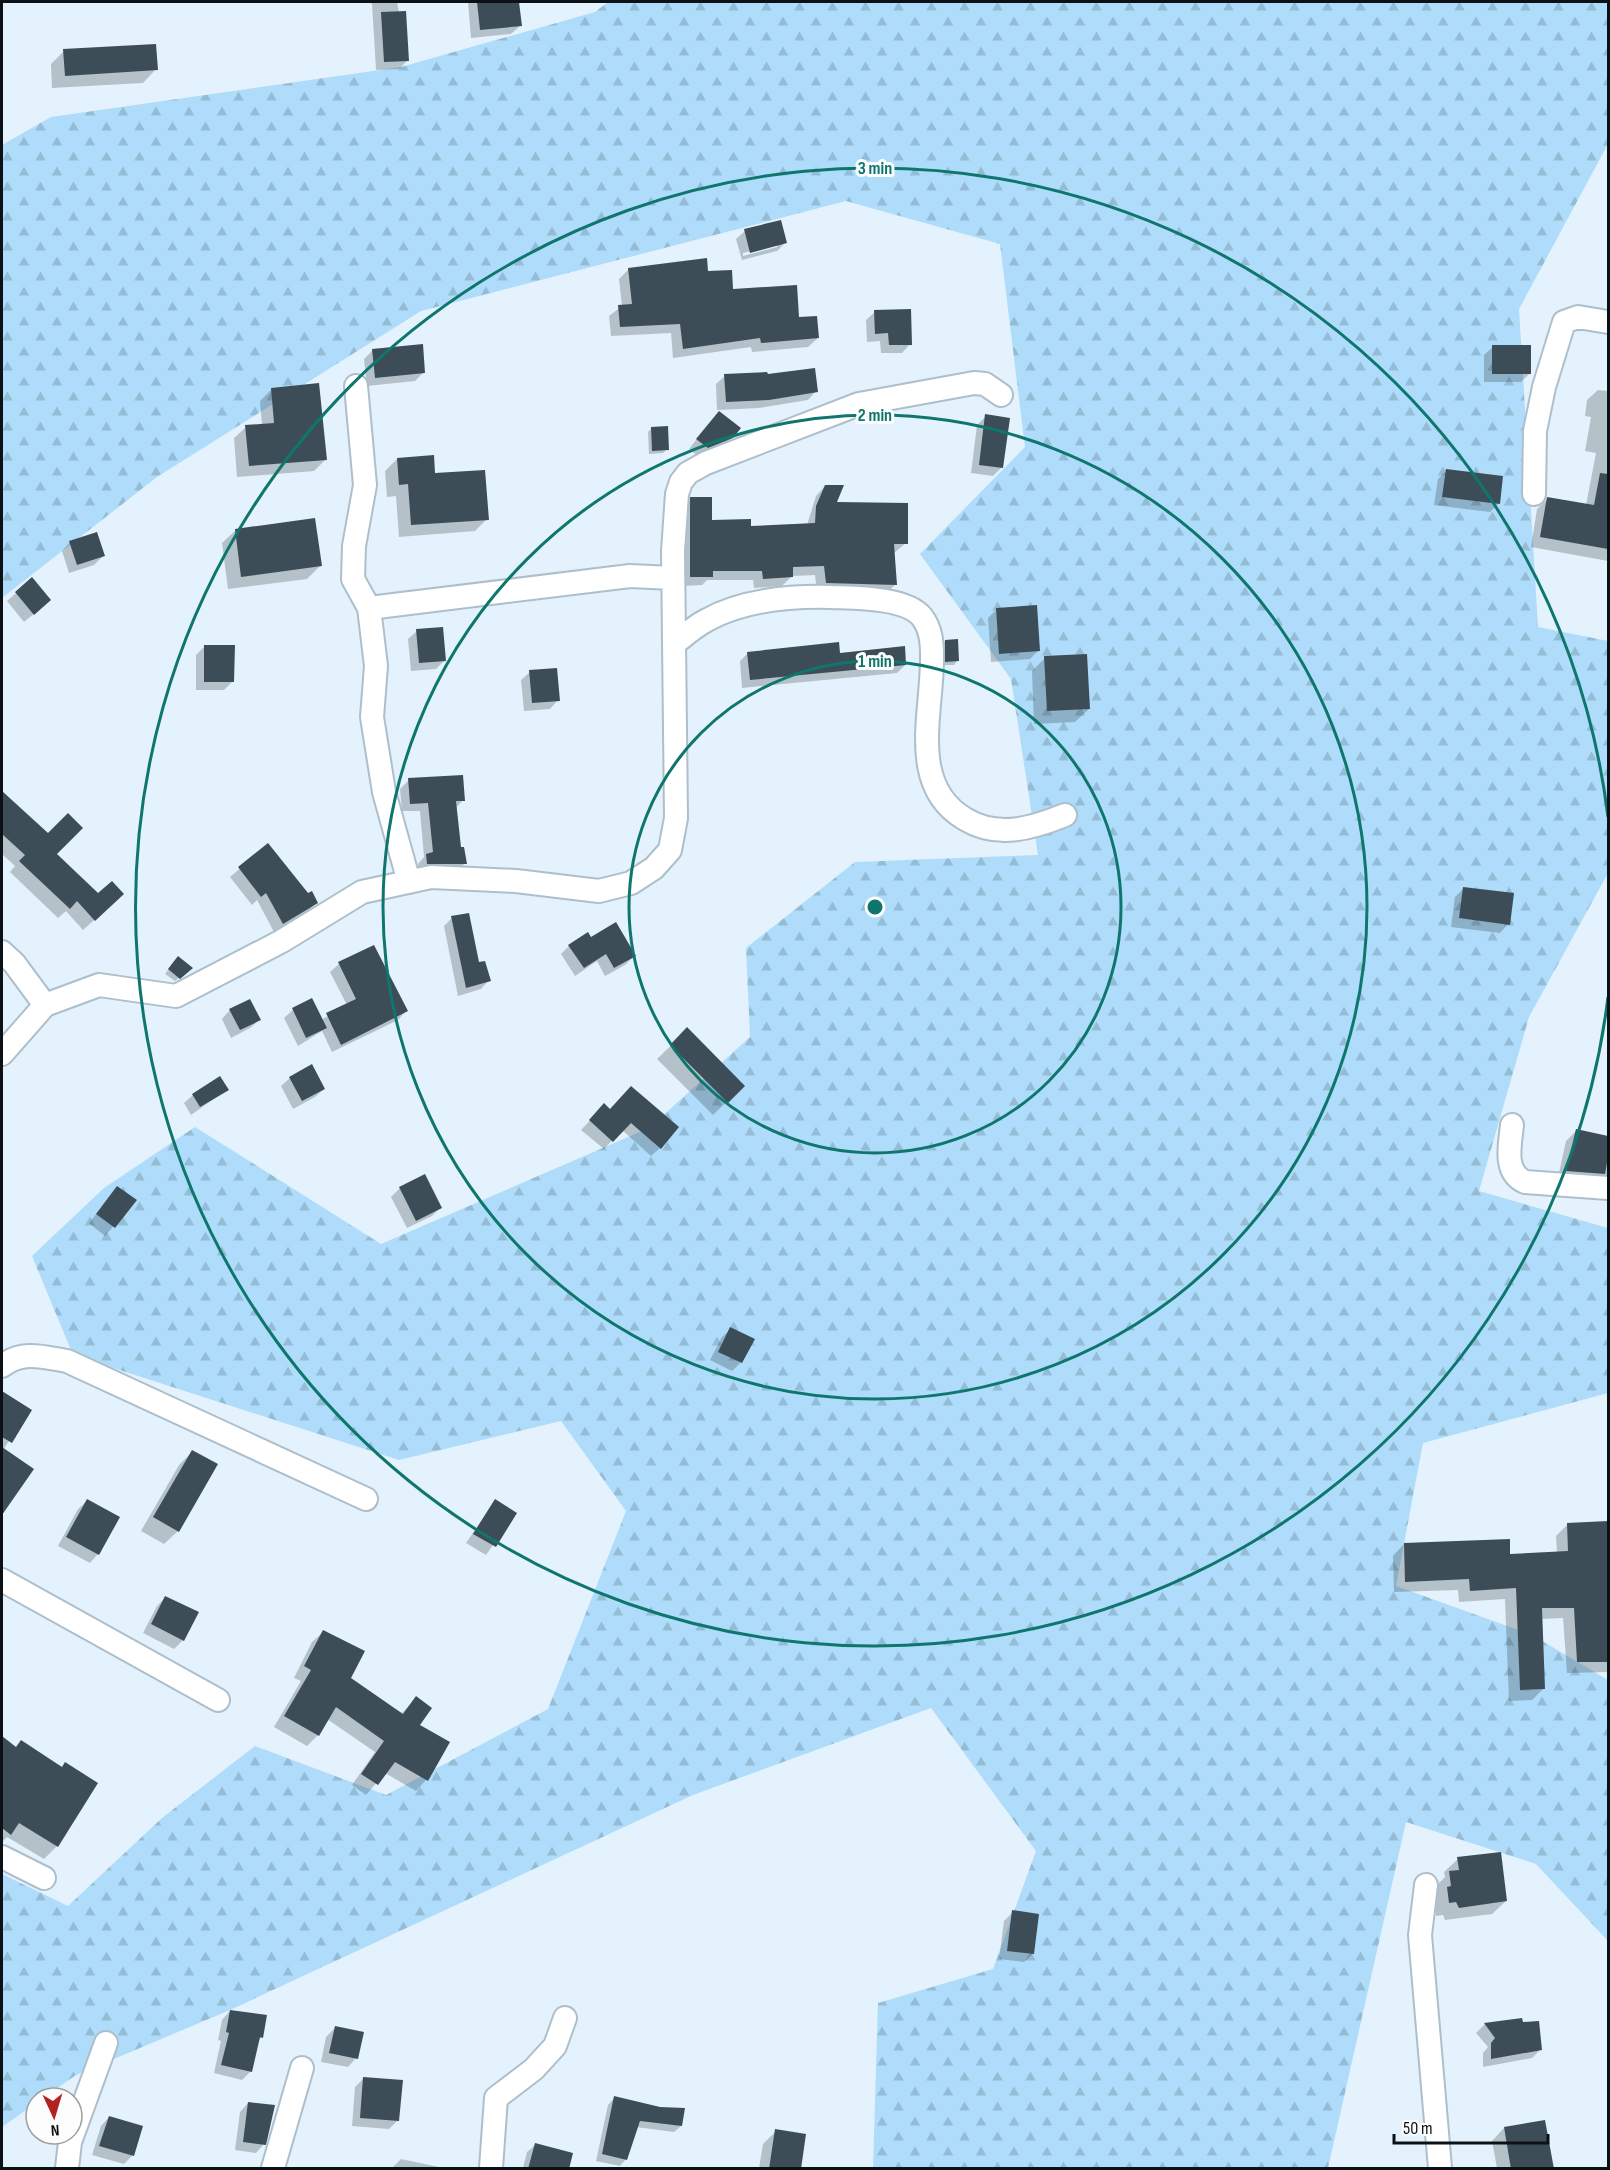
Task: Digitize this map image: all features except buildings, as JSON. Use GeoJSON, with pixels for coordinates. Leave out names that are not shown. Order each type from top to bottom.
{"type":"FeatureCollection","features":[{"type":"Feature","properties":{"kind":"street"},"geometry":{"type":"LineString","coordinates":[[1534,494],[1535,431],[1544,387],[1564,322],[1578,317],[1608,322]]}},
{"type":"Feature","properties":{"kind":"street"},"geometry":{"type":"LineString","coordinates":[[2,1054],[45,1005],[99,985],[176,996],[282,941],[362,892],[431,878],[516,881],[599,891],[631,883],[654,868],[670,850],[675,818],[673,578],[677,494],[681,482],[688,473],[697,468],[859,404],[974,383],[985,384],[1001,396]]}},
{"type":"Feature","properties":{"kind":"street"},"geometry":{"type":"LineString","coordinates":[[356,386],[365,485],[354,546],[353,579],[369,608],[376,666],[372,717],[384,792],[409,882]]}},
{"type":"Feature","properties":{"kind":"street"},"geometry":{"type":"LineString","coordinates":[[369,608],[630,576],[673,578]]}},
{"type":"Feature","properties":{"kind":"street"},"geometry":{"type":"LineString","coordinates":[[674,644],[707,619],[756,603],[802,596],[874,598],[916,611],[922,618],[932,640],[928,757],[931,779],[938,794],[962,818],[990,830],[1022,829],[1065,815]]}},
{"type":"Feature","properties":{"kind":"street"},"geometry":{"type":"LineString","coordinates":[[2,951],[14,963],[45,1005]]}},
{"type":"Feature","properties":{"kind":"street"},"geometry":{"type":"LineString","coordinates":[[1512,1125],[1510,1167],[1516,1178],[1526,1182],[1608,1188]]}},
{"type":"Feature","properties":{"kind":"street"},"geometry":{"type":"LineString","coordinates":[[2,1366],[11,1358],[26,1354],[67,1361],[366,1499]]}},
{"type":"Feature","properties":{"kind":"street"},"geometry":{"type":"LineString","coordinates":[[2,1580],[218,1700]]}},
{"type":"Feature","properties":{"kind":"street"},"geometry":{"type":"LineString","coordinates":[[2,1857],[44,1878]]}},
{"type":"Feature","properties":{"kind":"street"},"geometry":{"type":"LineString","coordinates":[[1426,1885],[1420,1935],[1440,2169]]}},
{"type":"Feature","properties":{"kind":"street"},"geometry":{"type":"LineString","coordinates":[[491,2169],[496,2098],[534,2069],[555,2046],[565,2018]]}},
{"type":"Feature","properties":{"kind":"street"},"geometry":{"type":"LineString","coordinates":[[68,2169],[70,2142],[106,2043]]}},
{"type":"Feature","properties":{"kind":"street"},"geometry":{"type":"LineString","coordinates":[[273,2169],[302,2068]]}},
{"type":"Feature","properties":{"kind":"green space"},"geometry":{"type":"Polygon","coordinates":[[[608,2],[1608,2],[1608,144],[1519,309],[1538,627],[1608,641],[1608,873],[1529,1017],[1479,1191],[1608,1228],[1608,1393],[1423,1443],[1396,1586],[1532,1635],[1608,1680],[1608,1941],[1536,1864],[1406,1822],[1328,2168],[873,2168],[878,2003],[993,1969],[1036,1851],[931,1708],[693,1795],[230,2010],[76,2075],[60,2086],[24,2086],[24,2111],[2,2127],[2,1874],[68,1906],[162,1818],[255,1746],[386,1795],[548,1709],[626,1511],[561,1421],[399,1460],[73,1355],[32,1256],[104,1188],[195,1127],[381,1244],[649,1128],[750,1037],[746,948],[855,862],[1038,855],[1011,679],[920,554],[1025,447],[1000,244],[846,201],[421,311],[157,477],[2,598],[2,145],[51,117],[401,67],[595,12],[608,2]]]}}]}
